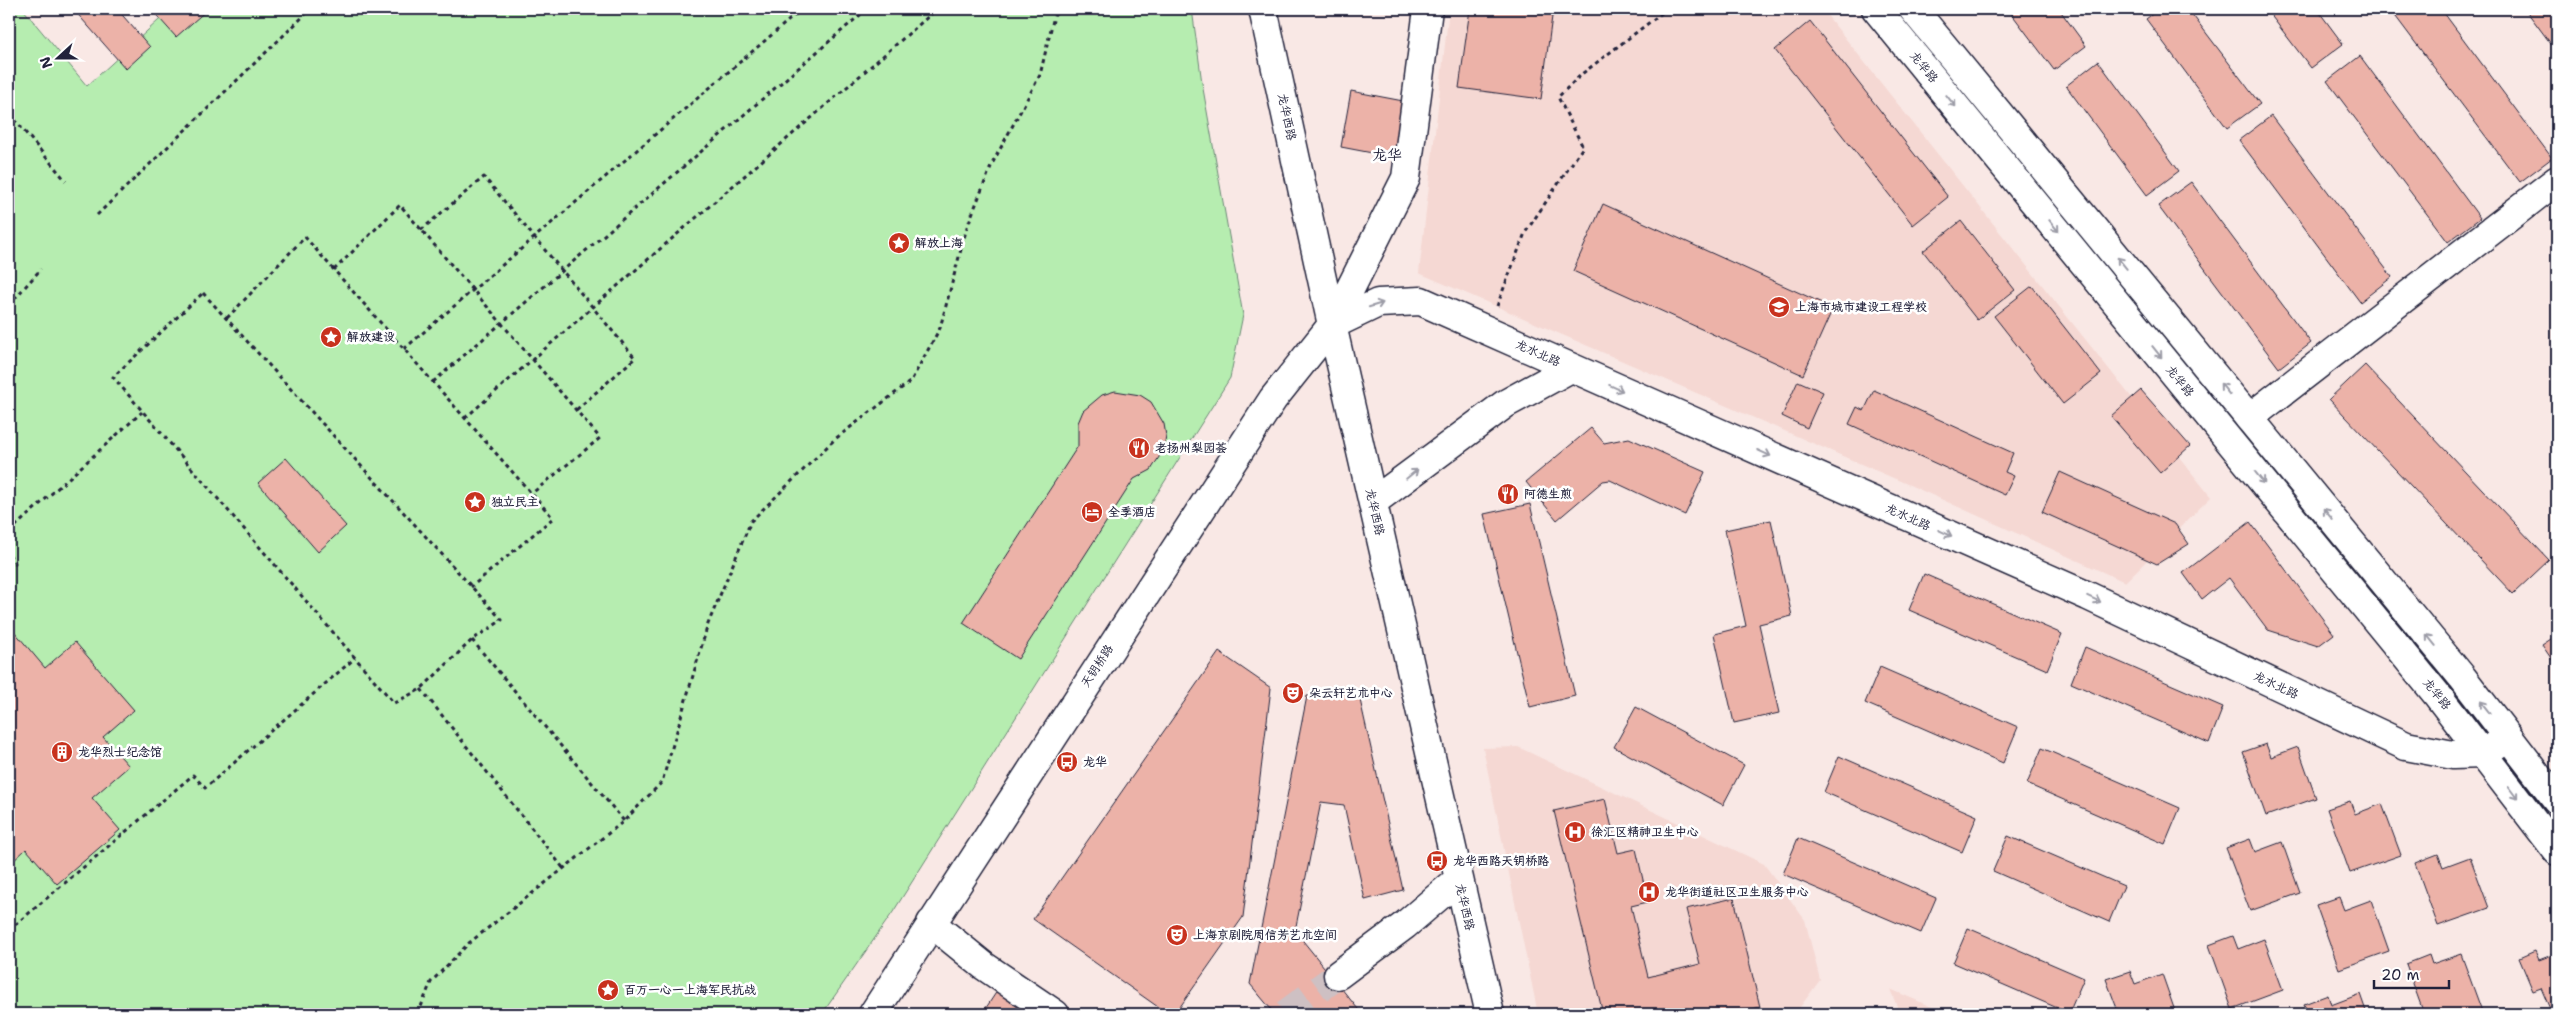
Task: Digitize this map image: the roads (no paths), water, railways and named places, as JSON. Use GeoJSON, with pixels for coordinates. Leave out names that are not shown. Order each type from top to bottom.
{"type":"FeatureCollection","features":[{"type":"Feature","properties":{"kind":"street","name":"龙华西路"},"geometry":{"type":"LineString","coordinates":[[1263,9],[1332,325],[1490,1014]]}},
{"type":"Feature","properties":{"kind":"street"},"geometry":{"type":"LineString","coordinates":[[1332,325],[1406,178],[1428,9]]}},
{"type":"Feature","properties":{"kind":"street","name":"龙华路"},"geometry":{"type":"LineString","coordinates":[[1876,9],[2483,754]]}},
{"type":"Feature","properties":{"kind":"street"},"geometry":{"type":"LineString","coordinates":[[1913,9],[2462,677],[2557,800]]}},
{"type":"Feature","properties":{"kind":"street"},"geometry":{"type":"LineString","coordinates":[[2249,418],[2557,180]]}},
{"type":"Feature","properties":{"kind":"street","name":"龙水北路"},"geometry":{"type":"LineString","coordinates":[[1332,325],[1378,303],[1421,301],[2088,596],[2406,746],[2452,755],[2483,754]]}},
{"type":"Feature","properties":{"kind":"street","name":"天钥桥路"},"geometry":{"type":"LineString","coordinates":[[873,1014],[930,923],[1272,399],[1332,325]]}},
{"type":"Feature","properties":{"kind":"street"},"geometry":{"type":"LineString","coordinates":[[1373,502],[1505,404],[1571,368]]}},
{"type":"Feature","properties":{"kind":"street"},"geometry":{"type":"LineString","coordinates":[[2508,737],[2483,754],[2557,851]]}},
{"type":"Feature","properties":{"kind":"street"},"geometry":{"type":"LineString","coordinates":[[1338,975],[1405,925],[1459,879]]}},
{"type":"Feature","properties":{"kind":"street"},"geometry":{"type":"LineString","coordinates":[[930,923],[984,966],[1055,1014]]}},
{"type":"Feature","properties":{"kind":"tunnel"},"geometry":{"type":"LineString","coordinates":[[1285,1014],[1338,975]]}},
{"type":"Feature","properties":{"kind":"place","name":"解放上海"},"geometry":{"type":"Point","coordinates":[899,243]}},
{"type":"Feature","properties":{"kind":"place","name":"上海市城市建设工程学校"},"geometry":{"type":"Point","coordinates":[1779,307]}},
{"type":"Feature","properties":{"kind":"place","name":"解放建设"},"geometry":{"type":"Point","coordinates":[331,337]}},
{"type":"Feature","properties":{"kind":"place","name":"老扬州梨园荟"},"geometry":{"type":"Point","coordinates":[1139,448]}},
{"type":"Feature","properties":{"kind":"place","name":"阿德生煎"},"geometry":{"type":"Point","coordinates":[1508,494]}},
{"type":"Feature","properties":{"kind":"place","name":"独立民主"},"geometry":{"type":"Point","coordinates":[475,502]}},
{"type":"Feature","properties":{"kind":"place","name":"全季酒店"},"geometry":{"type":"Point","coordinates":[1092,512]}},
{"type":"Feature","properties":{"kind":"place","name":"朵云轩艺术中心"},"geometry":{"type":"Point","coordinates":[1293,693]}},
{"type":"Feature","properties":{"kind":"place","name":"龙华烈士纪念馆"},"geometry":{"type":"Point","coordinates":[62,752]}},
{"type":"Feature","properties":{"kind":"place","name":"龙华"},"geometry":{"type":"Point","coordinates":[1067,762]}},
{"type":"Feature","properties":{"kind":"place","name":"徐汇区精神卫生中心"},"geometry":{"type":"Point","coordinates":[1575,832]}},
{"type":"Feature","properties":{"kind":"place","name":"龙华西路天钥桥路"},"geometry":{"type":"Point","coordinates":[1437,861]}},
{"type":"Feature","properties":{"kind":"place","name":"龙华街道社区卫生服务中心"},"geometry":{"type":"Point","coordinates":[1649,892]}},
{"type":"Feature","properties":{"kind":"place","name":"上海京剧院周信芳艺术空间"},"geometry":{"type":"Point","coordinates":[1177,935]}},
{"type":"Feature","properties":{"kind":"place","name":"百万一心一上海军民抗战"},"geometry":{"type":"Point","coordinates":[608,990]}},
{"type":"Feature","properties":{"kind":"district","name":"龙华"},"geometry":{"type":"Point","coordinates":[1387,155]}}]}
